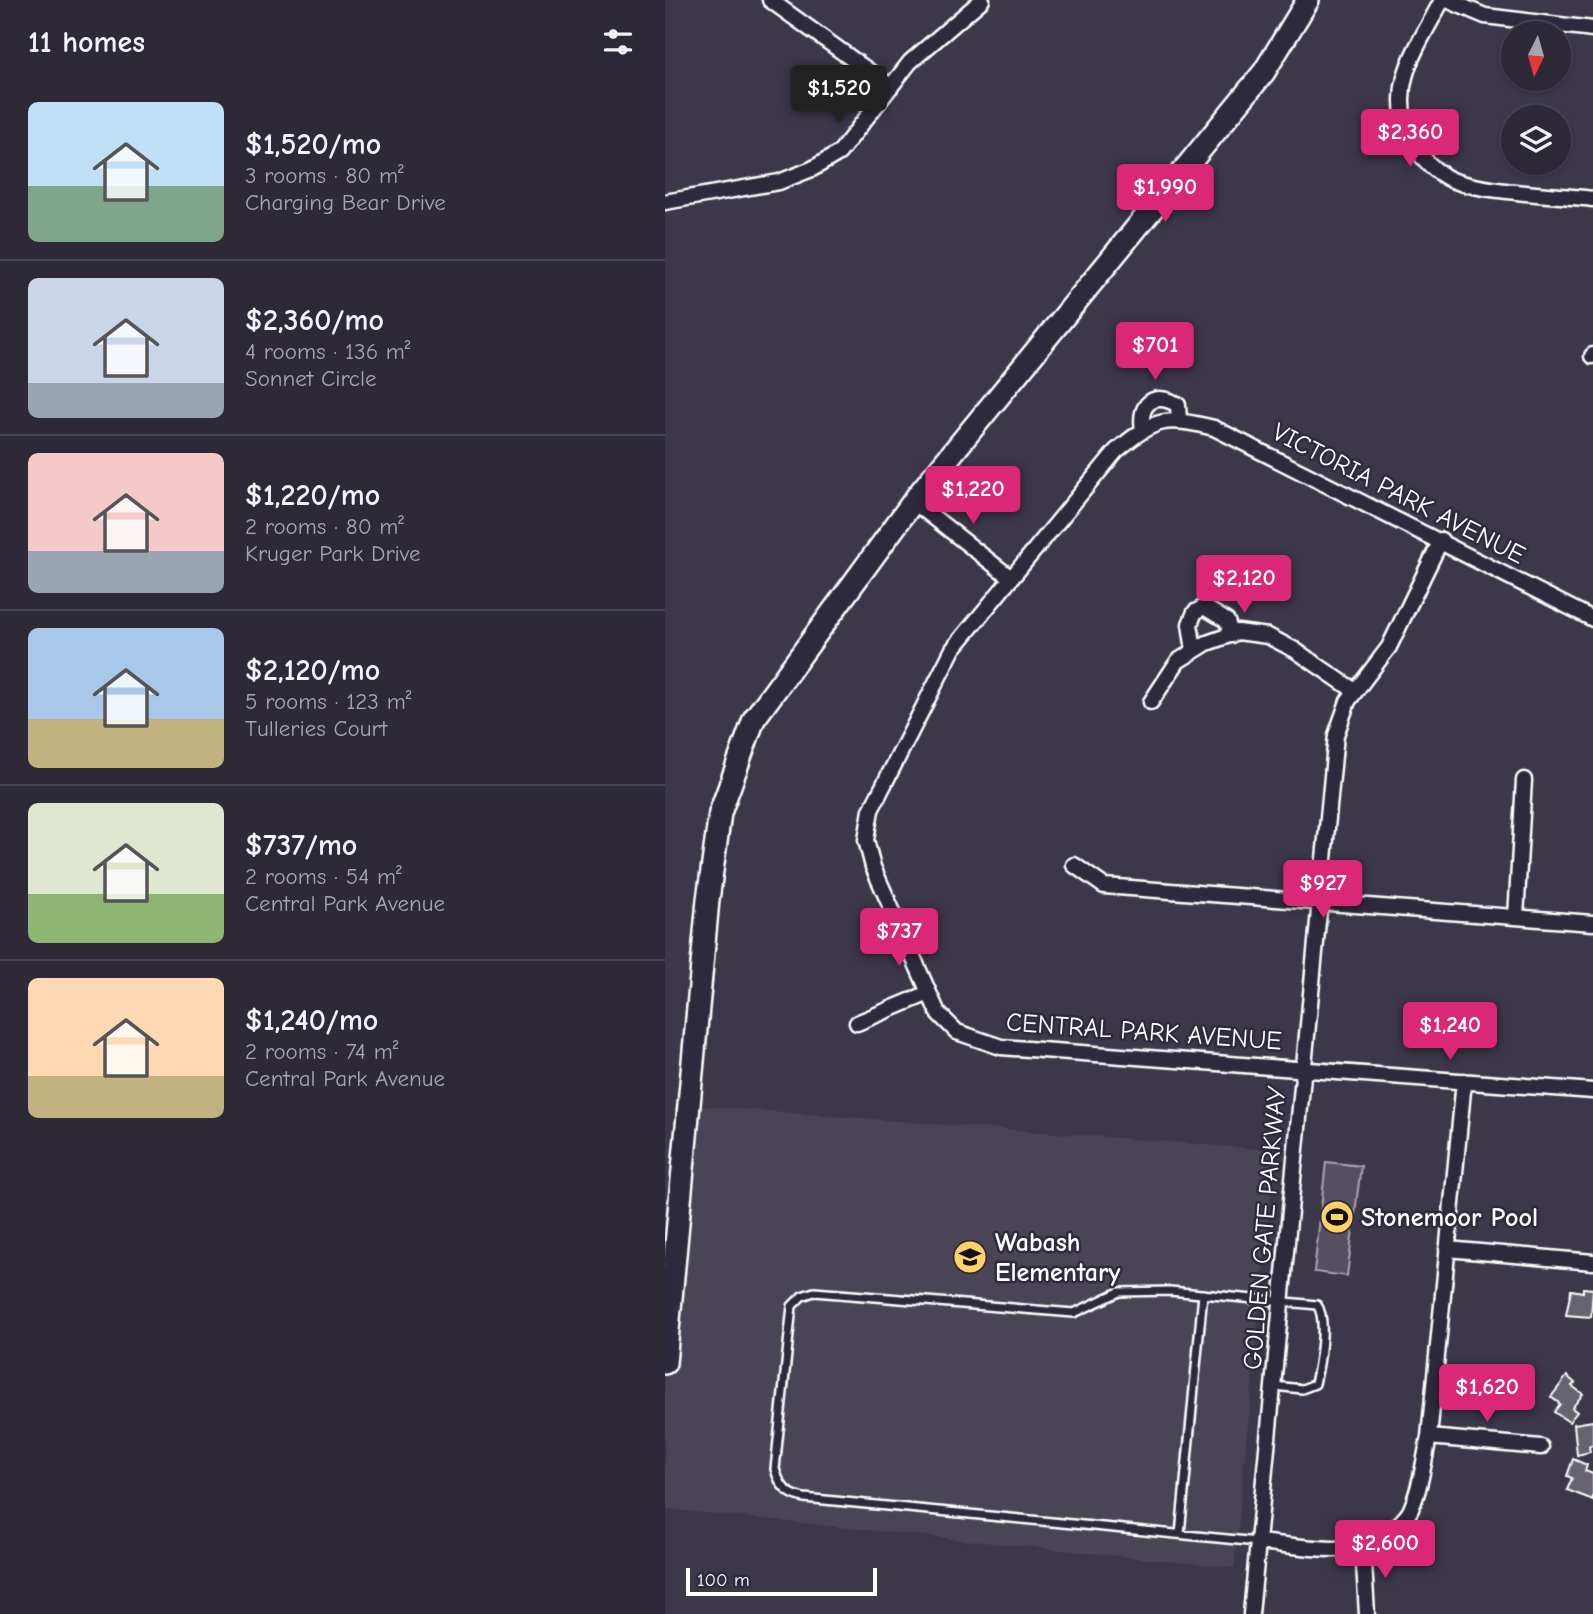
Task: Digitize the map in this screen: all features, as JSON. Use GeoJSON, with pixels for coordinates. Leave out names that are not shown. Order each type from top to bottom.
{"type":"FeatureCollection","features":[{"type":"Feature","properties":{"kind":"main road"},"geometry":{"type":"LineString","coordinates":[[665,1363],[708,900],[720,813],[754,719],[990,405],[1263,72],[1308,0]]}},
{"type":"Feature","properties":{"kind":"street"},"geometry":{"type":"LineString","coordinates":[[770,0],[891,87]]}},
{"type":"Feature","properties":{"kind":"street"},"geometry":{"type":"LineString","coordinates":[[665,202],[779,182],[812,169],[839,153],[910,62],[982,0]]}},
{"type":"Feature","properties":{"kind":"street"},"geometry":{"type":"LineString","coordinates":[[1593,29],[1485,16],[1444,0],[1405,75],[1400,108],[1409,137],[1426,161],[1447,178],[1482,187],[1593,199]]}},
{"type":"Feature","properties":{"kind":"street"},"geometry":{"type":"LineString","coordinates":[[1143,429],[1141,417],[1145,406],[1156,399],[1169,400],[1178,405],[1179,420]]}},
{"type":"Feature","properties":{"kind":"street","name":"VICTORIA PARK AVENUE"},"geometry":{"type":"LineString","coordinates":[[1011,578],[1116,450],[1143,429],[1164,420],[1179,420],[1214,428],[1441,540],[1593,619]]}},
{"type":"Feature","properties":{"kind":"street"},"geometry":{"type":"LineString","coordinates":[[915,502],[1011,578]]}},
{"type":"Feature","properties":{"kind":"street","name":"GOLDEN GATE PARKWAY"},"geometry":{"type":"LineString","coordinates":[[1251,1614],[1336,735],[1347,701],[1389,647],[1441,540]]}},
{"type":"Feature","properties":{"kind":"street","name":"CENTRAL PARK AVENUE"},"geometry":{"type":"LineString","coordinates":[[1011,578],[953,649],[871,810],[866,841],[873,867],[938,1013],[957,1032],[1001,1047],[1593,1091]]}},
{"type":"Feature","properties":{"kind":"street"},"geometry":{"type":"LineString","coordinates":[[1194,651],[1190,624],[1195,612],[1204,607],[1227,621],[1231,635]]}},
{"type":"Feature","properties":{"kind":"street"},"geometry":{"type":"LineString","coordinates":[[1151,702],[1178,661],[1207,643],[1238,632],[1268,636],[1295,650],[1355,691]]}},
{"type":"Feature","properties":{"kind":"street"},"geometry":{"type":"LineString","coordinates":[[1516,917],[1524,780]]}},
{"type":"Feature","properties":{"kind":"street"},"geometry":{"type":"LineString","coordinates":[[1074,864],[1104,886],[1593,923]]}},
{"type":"Feature","properties":{"kind":"street"},"geometry":{"type":"LineString","coordinates":[[856,1023],[929,993]]}},
{"type":"Feature","properties":{"kind":"street"},"geometry":{"type":"LineString","coordinates":[[1259,1542],[1332,1549],[1363,1547],[1392,1532],[1410,1513],[1420,1483],[1429,1437],[1464,1080]]}},
{"type":"Feature","properties":{"kind":"street"},"geometry":{"type":"LineString","coordinates":[[1447,1249],[1593,1262]]}},
{"type":"Feature","properties":{"kind":"street"},"geometry":{"type":"LineString","coordinates":[[1429,1437],[1541,1447]]}},
{"type":"Feature","properties":{"kind":"street"},"geometry":{"type":"LineString","coordinates":[[1363,1547],[1367,1614]]}},
{"type":"Feature","properties":{"kind":"lane"},"geometry":{"type":"LineString","coordinates":[[1259,1542],[804,1498],[790,1494],[779,1483],[775,1469],[792,1306],[802,1296],[814,1292],[1074,1313],[1119,1292],[1203,1294],[1317,1305],[1322,1315],[1322,1326],[1315,1384],[1302,1389],[1274,1386]]}},
{"type":"Feature","properties":{"kind":"lane"},"geometry":{"type":"LineString","coordinates":[[1180,1534],[1203,1294]]}},
{"type":"Feature","properties":{"kind":"shaded area","name":"Wabash Elementary"},"geometry":{"type":"Polygon","coordinates":[[[690,1105],[1275,1150],[1234,1568],[665,1509],[665,1363],[690,1105]]]}},
{"type":"Feature","properties":{"kind":"shaded area","name":"Stonemoor Pool"},"geometry":{"type":"Polygon","coordinates":[[[1326,1162],[1361,1166],[1347,1276],[1314,1272],[1326,1162]]]}},
{"type":"Feature","properties":{"kind":"building"},"geometry":{"type":"Polygon","coordinates":[[[1583,1288],[1593,1289],[1591,1317],[1566,1315],[1571,1290],[1583,1292],[1583,1288]]]}},
{"type":"Feature","properties":{"kind":"building"},"geometry":{"type":"Polygon","coordinates":[[[1567,1376],[1575,1383],[1572,1386],[1583,1394],[1572,1408],[1577,1412],[1569,1422],[1554,1412],[1560,1404],[1551,1397],[1567,1376]]]}},
{"type":"Feature","properties":{"kind":"building"},"geometry":{"type":"Polygon","coordinates":[[[1593,1421],[1593,1445],[1589,1446],[1590,1452],[1577,1455],[1574,1424],[1593,1421]]]}},
{"type":"Feature","properties":{"kind":"building"},"geometry":{"type":"Polygon","coordinates":[[[1573,1459],[1587,1465],[1585,1471],[1593,1474],[1593,1500],[1567,1490],[1572,1478],[1567,1476],[1573,1459]]]}},
{"type":"Feature","properties":{"kind":"place","name":"Stonemoor Pool"},"geometry":{"type":"Point","coordinates":[1337,1217]}},
{"type":"Feature","properties":{"kind":"place","name":"Wabash Elementary"},"geometry":{"type":"Point","coordinates":[970,1257]}}]}
